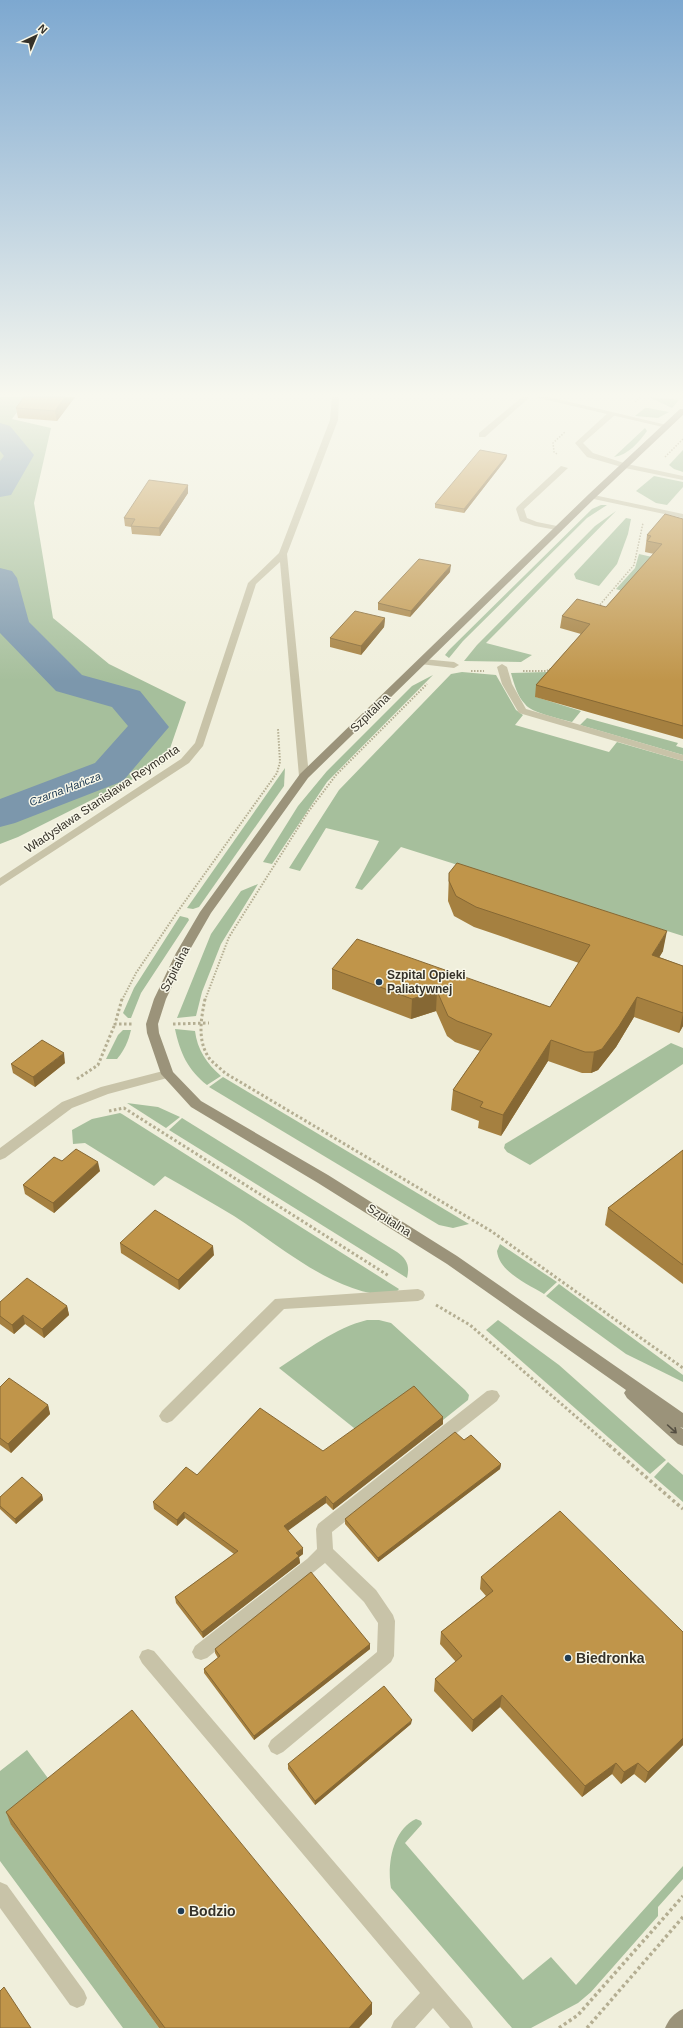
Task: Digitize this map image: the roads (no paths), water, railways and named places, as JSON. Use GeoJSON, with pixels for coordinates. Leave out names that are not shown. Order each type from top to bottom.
{"type":"FeatureCollection","features":[{"type":"Feature","properties":{"kind":"street","name":"Władysława Stanisława Reymonta"},"geometry":{"type":"LineString","coordinates":[[304,776],[283,554],[306,492]]}},
{"type":"Feature","properties":{"kind":"street"},"geometry":{"type":"LineString","coordinates":[[539,492],[520,509],[523,518],[535,524],[559,529]]}},
{"type":"Feature","properties":{"kind":"street","name":"Szpitalna"},"geometry":{"type":"LineString","coordinates":[[597,492],[304,776],[206,912],[182,953],[160,999],[152,1024],[153,1033],[167,1074],[196,1104],[323,1179],[452,1260],[683,1421]]}},
{"type":"Feature","properties":{"kind":"street"},"geometry":{"type":"LineString","coordinates":[[592,496],[683,516]]}},
{"type":"Feature","properties":{"kind":"street"},"geometry":{"type":"LineString","coordinates":[[631,505],[638,514]]}},
{"type":"Feature","properties":{"kind":"street","name":"Władysława Stanisława Reymonta"},"geometry":{"type":"LineString","coordinates":[[0,883],[185,761],[200,744],[252,584],[283,554]]}},
{"type":"Feature","properties":{"kind":"street"},"geometry":{"type":"LineString","coordinates":[[423,662],[450,666]]}},
{"type":"Feature","properties":{"kind":"street"},"geometry":{"type":"LineString","coordinates":[[502,667],[507,684],[522,711],[683,758]]}},
{"type":"Feature","properties":{"kind":"street"},"geometry":{"type":"LineString","coordinates":[[0,1156],[67,1105],[105,1090],[167,1074]]}},
{"type":"Feature","properties":{"kind":"street"},"geometry":{"type":"LineString","coordinates":[[167,1416],[280,1303],[418,1295]]}},
{"type":"Feature","properties":{"kind":"street","name":"Szpitalna"},"geometry":{"type":"LineString","coordinates":[[591,1356],[683,1439]]}},
{"type":"Feature","properties":{"kind":"street"},"geometry":{"type":"LineString","coordinates":[[277,1746],[385,1656],[387,1621],[370,1596],[325,1552],[324,1529],[492,1396]]}},
{"type":"Feature","properties":{"kind":"street"},"geometry":{"type":"LineString","coordinates":[[201,1652],[314,1564],[325,1552]]}},
{"type":"Feature","properties":{"kind":"street"},"geometry":{"type":"LineString","coordinates":[[148,1657],[463,2028]]}},
{"type":"Feature","properties":{"kind":"street"},"geometry":{"type":"LineString","coordinates":[[0,1892],[78,1998]]}},
{"type":"Feature","properties":{"kind":"street"},"geometry":{"type":"LineString","coordinates":[[401,2028],[433,1993]]}},
{"type":"Feature","properties":{"kind":"street"},"geometry":{"type":"LineString","coordinates":[[675,2028],[683,2019]]}},
{"type":"Feature","properties":{"kind":"waterway","name":"Czarna Hańcza"},"geometry":{"type":"LineString","coordinates":[[0,578],[12,625],[69,683],[126,699],[149,727],[109,772],[0,814]]}},
{"type":"Feature","properties":{"kind":"place","name":"Szpital Opieki Paliatywnej"},"geometry":{"type":"Point","coordinates":[379,982]}},
{"type":"Feature","properties":{"kind":"place","name":"Biedronka"},"geometry":{"type":"Point","coordinates":[568,1658]}},
{"type":"Feature","properties":{"kind":"place","name":"Bodzio"},"geometry":{"type":"Point","coordinates":[181,1911]}}]}
